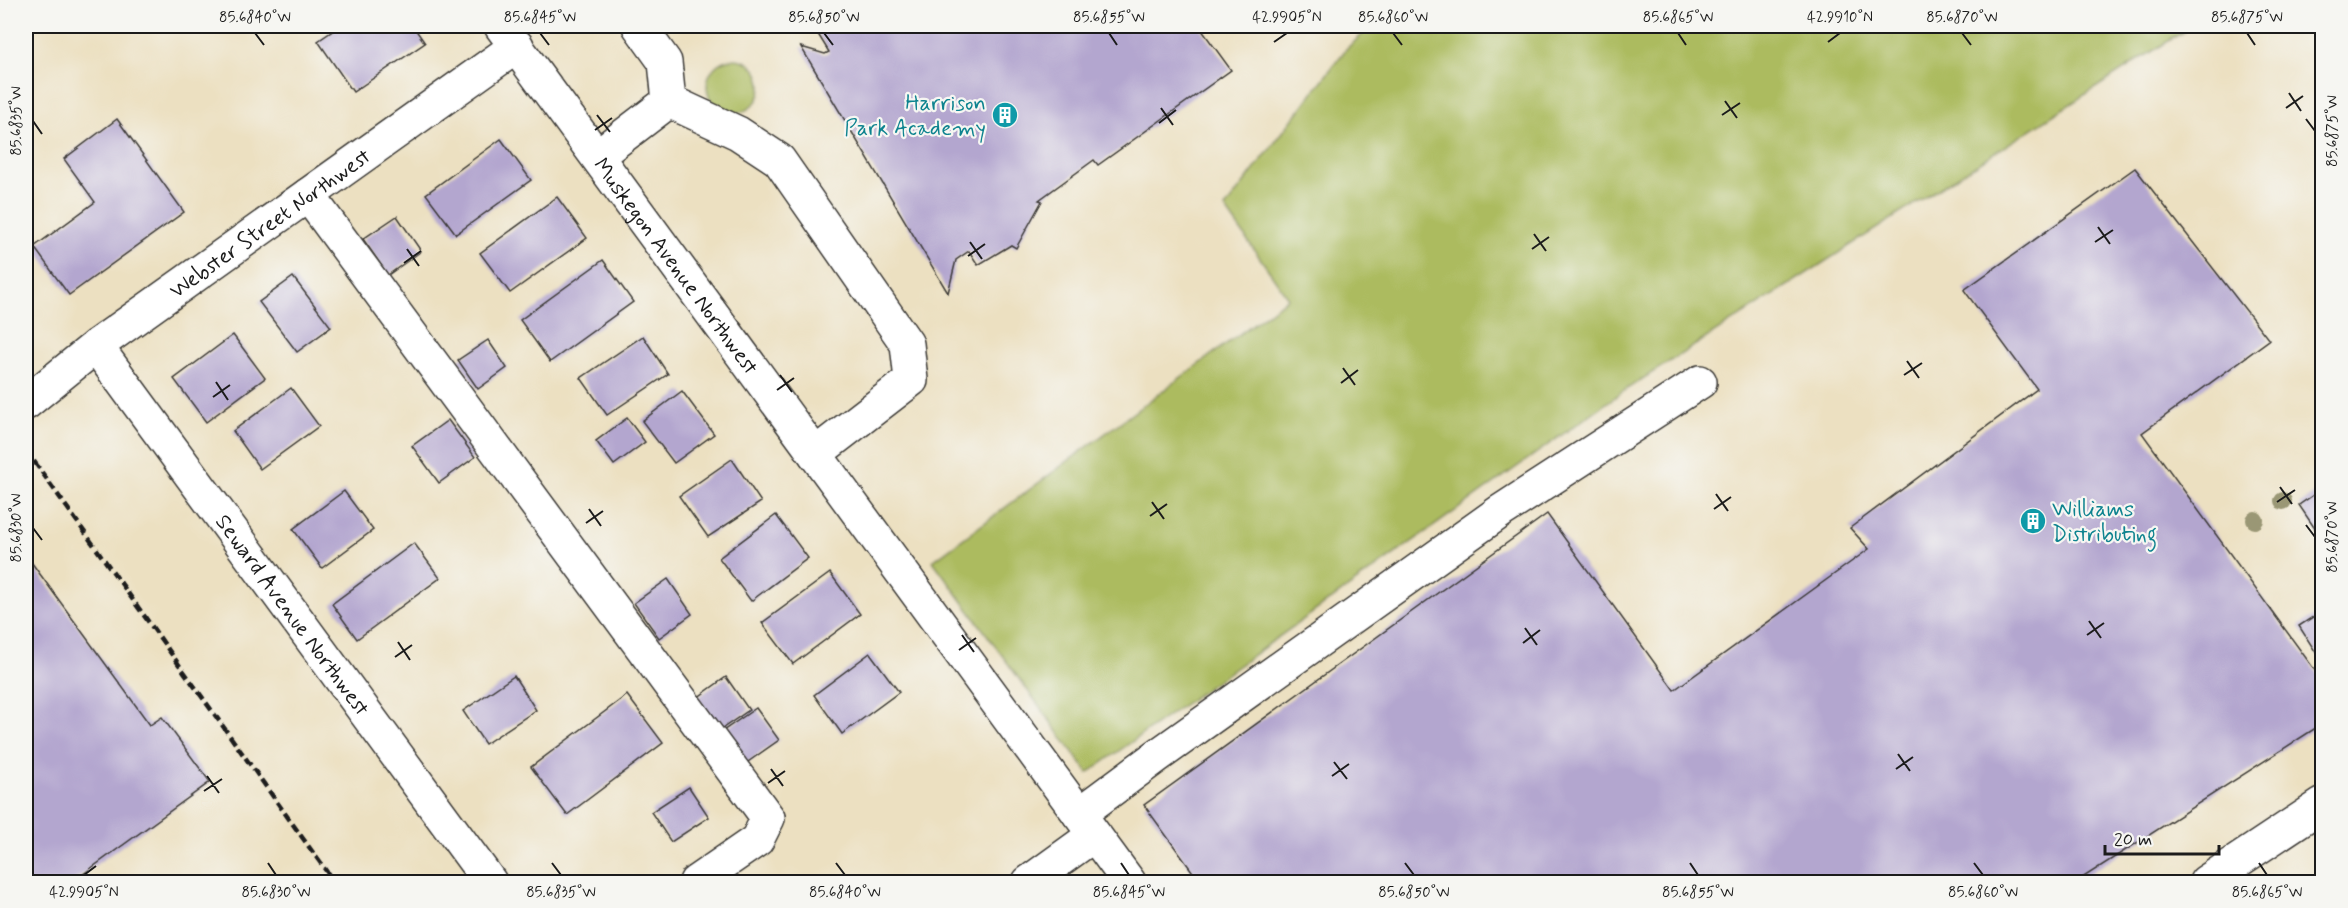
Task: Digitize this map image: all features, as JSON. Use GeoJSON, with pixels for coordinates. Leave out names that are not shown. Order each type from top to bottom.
{"type":"FeatureCollection","features":[{"type":"Feature","properties":{"kind":"street"},"geometry":{"type":"LineString","coordinates":[[639,26],[665,62],[669,101]]}},
{"type":"Feature","properties":{"kind":"street","name":"Muskegon Avenue Northwest"},"geometry":{"type":"LineString","coordinates":[[509,36],[1129,882]]}},
{"type":"Feature","properties":{"kind":"street","name":"Webster Street Northwest"},"geometry":{"type":"LineString","coordinates":[[26,403],[96,346],[308,195],[509,36]]}},
{"type":"Feature","properties":{"kind":"street"},"geometry":{"type":"LineString","coordinates":[[597,156],[669,101]]}},
{"type":"Feature","properties":{"kind":"street"},"geometry":{"type":"LineString","coordinates":[[669,101],[738,133],[779,160],[907,344],[911,380],[815,454]]}},
{"type":"Feature","properties":{"kind":"street"},"geometry":{"type":"LineString","coordinates":[[308,195],[768,818],[757,840],[696,882]]}},
{"type":"Feature","properties":{"kind":"street","name":"Seward Avenue Northwest"},"geometry":{"type":"LineString","coordinates":[[96,346],[490,882]]}},
{"type":"Feature","properties":{"kind":"street"},"geometry":{"type":"LineString","coordinates":[[1029,882],[1157,756],[1502,511],[1701,382]]}},
{"type":"Feature","properties":{"kind":"street"},"geometry":{"type":"LineString","coordinates":[[2206,882],[2322,805]]}},
{"type":"Feature","properties":{"kind":"green space"},"geometry":{"type":"Polygon","coordinates":[[[1372,26],[2192,26],[1622,392],[1088,773],[933,561],[1288,298],[1225,208],[1346,49],[1372,26]]]}},
{"type":"Feature","properties":{"kind":"green space"},"geometry":{"type":"Polygon","coordinates":[[[729,59],[739,59],[749,63],[757,71],[761,86],[757,101],[749,109],[739,113],[729,113],[719,109],[711,101],[707,91],[707,81],[711,71],[719,63],[729,59]]]}},
{"type":"Feature","properties":{"kind":"building"},"geometry":{"type":"Polygon","coordinates":[[[340,26],[413,26],[425,43],[353,92],[318,41],[340,26]]]}},
{"type":"Feature","properties":{"kind":"building","name":"Harrison Park Academy"},"geometry":{"type":"Polygon","coordinates":[[[813,26],[1199,26],[1231,70],[1098,165],[1094,160],[1039,200],[1042,201],[1016,248],[1011,245],[978,265],[969,251],[956,260],[948,293],[801,47],[825,54],[829,52],[813,26]]]}},
{"type":"Feature","properties":{"kind":"building"},"geometry":{"type":"Polygon","coordinates":[[[117,119],[184,212],[69,295],[34,247],[95,202],[64,159],[117,119]]]}},
{"type":"Feature","properties":{"kind":"building"},"geometry":{"type":"Polygon","coordinates":[[[501,139],[531,180],[456,234],[426,194],[501,139]]]}},
{"type":"Feature","properties":{"kind":"building","name":"Williams Distributing"},"geometry":{"type":"Polygon","coordinates":[[[2135,168],[2269,340],[2142,433],[2322,680],[2322,724],[2076,882],[1200,882],[1144,805],[1547,514],[1674,690],[1869,549],[1850,528],[2037,389],[1964,290],[2135,168]]]}},
{"type":"Feature","properties":{"kind":"building"},"geometry":{"type":"Polygon","coordinates":[[[557,197],[587,238],[510,293],[480,253],[557,197]]]}},
{"type":"Feature","properties":{"kind":"building"},"geometry":{"type":"Polygon","coordinates":[[[397,216],[421,251],[388,275],[363,239],[397,216]]]}},
{"type":"Feature","properties":{"kind":"building"},"geometry":{"type":"Polygon","coordinates":[[[603,260],[633,302],[550,362],[520,320],[603,260]]]}},
{"type":"Feature","properties":{"kind":"building"},"geometry":{"type":"Polygon","coordinates":[[[293,277],[331,327],[297,352],[259,302],[293,277]]]}},
{"type":"Feature","properties":{"kind":"building"},"geometry":{"type":"Polygon","coordinates":[[[233,335],[265,378],[206,422],[174,379],[233,335]]]}},
{"type":"Feature","properties":{"kind":"building"},"geometry":{"type":"Polygon","coordinates":[[[643,336],[668,374],[607,415],[581,378],[643,336]]]}},
{"type":"Feature","properties":{"kind":"building"},"geometry":{"type":"Polygon","coordinates":[[[488,340],[507,368],[478,389],[458,360],[488,340]]]}},
{"type":"Feature","properties":{"kind":"building"},"geometry":{"type":"Polygon","coordinates":[[[291,388],[319,426],[260,469],[233,431],[291,388]]]}},
{"type":"Feature","properties":{"kind":"building"},"geometry":{"type":"Polygon","coordinates":[[[682,391],[714,434],[674,463],[642,421],[682,391]]]}},
{"type":"Feature","properties":{"kind":"building"},"geometry":{"type":"Polygon","coordinates":[[[627,418],[645,442],[614,465],[596,441],[627,418]]]}},
{"type":"Feature","properties":{"kind":"building"},"geometry":{"type":"Polygon","coordinates":[[[448,420],[475,457],[439,483],[412,446],[448,420]]]}},
{"type":"Feature","properties":{"kind":"building"},"geometry":{"type":"Polygon","coordinates":[[[732,459],[761,502],[708,537],[679,496],[732,459]]]}},
{"type":"Feature","properties":{"kind":"building"},"geometry":{"type":"Polygon","coordinates":[[[2322,489],[2322,534],[2320,536],[2299,505],[2322,489]]]}},
{"type":"Feature","properties":{"kind":"building"},"geometry":{"type":"Polygon","coordinates":[[[344,491],[373,530],[322,568],[293,529],[344,491]]]}},
{"type":"Feature","properties":{"kind":"building"},"geometry":{"type":"Polygon","coordinates":[[[776,515],[808,558],[751,601],[719,558],[776,515]]]}},
{"type":"Feature","properties":{"kind":"building"},"geometry":{"type":"Polygon","coordinates":[[[414,543],[440,578],[357,639],[332,604],[414,543]]]}},
{"type":"Feature","properties":{"kind":"building"},"geometry":{"type":"Polygon","coordinates":[[[26,555],[150,725],[162,717],[210,782],[72,882],[26,882],[26,814],[28,812],[26,809],[26,555]]]}},
{"type":"Feature","properties":{"kind":"building"},"geometry":{"type":"Polygon","coordinates":[[[830,573],[860,614],[793,664],[762,623],[830,573]]]}},
{"type":"Feature","properties":{"kind":"building"},"geometry":{"type":"Polygon","coordinates":[[[668,579],[692,614],[659,638],[634,603],[668,579]]]}},
{"type":"Feature","properties":{"kind":"building"},"geometry":{"type":"Polygon","coordinates":[[[2322,611],[2322,662],[2299,626],[2322,611]]]}},
{"type":"Feature","properties":{"kind":"building"},"geometry":{"type":"Polygon","coordinates":[[[870,653],[899,692],[842,734],[814,695],[870,653]]]}},
{"type":"Feature","properties":{"kind":"building"},"geometry":{"type":"Polygon","coordinates":[[[514,676],[536,710],[485,744],[463,711],[514,676]]]}},
{"type":"Feature","properties":{"kind":"building"},"geometry":{"type":"Polygon","coordinates":[[[726,677],[749,710],[720,730],[697,698],[726,677]]]}},
{"type":"Feature","properties":{"kind":"building"},"geometry":{"type":"Polygon","coordinates":[[[627,695],[663,743],[567,815],[531,767],[627,695]]]}},
{"type":"Feature","properties":{"kind":"building"},"geometry":{"type":"Polygon","coordinates":[[[756,708],[779,740],[745,764],[723,731],[756,708]]]}},
{"type":"Feature","properties":{"kind":"building"},"geometry":{"type":"Polygon","coordinates":[[[689,787],[709,817],[671,842],[651,812],[689,787]]]}},
{"type":"Feature","properties":{"kind":"railway"},"geometry":{"type":"LineString","coordinates":[[26,450],[334,882]]}},
{"type":"Feature","properties":{"kind":"place","name":"Harrison Park Academy"},"geometry":{"type":"Point","coordinates":[1005,115]}},
{"type":"Feature","properties":{"kind":"place","name":"Williams Distributing"},"geometry":{"type":"Point","coordinates":[2033,521]}}]}
